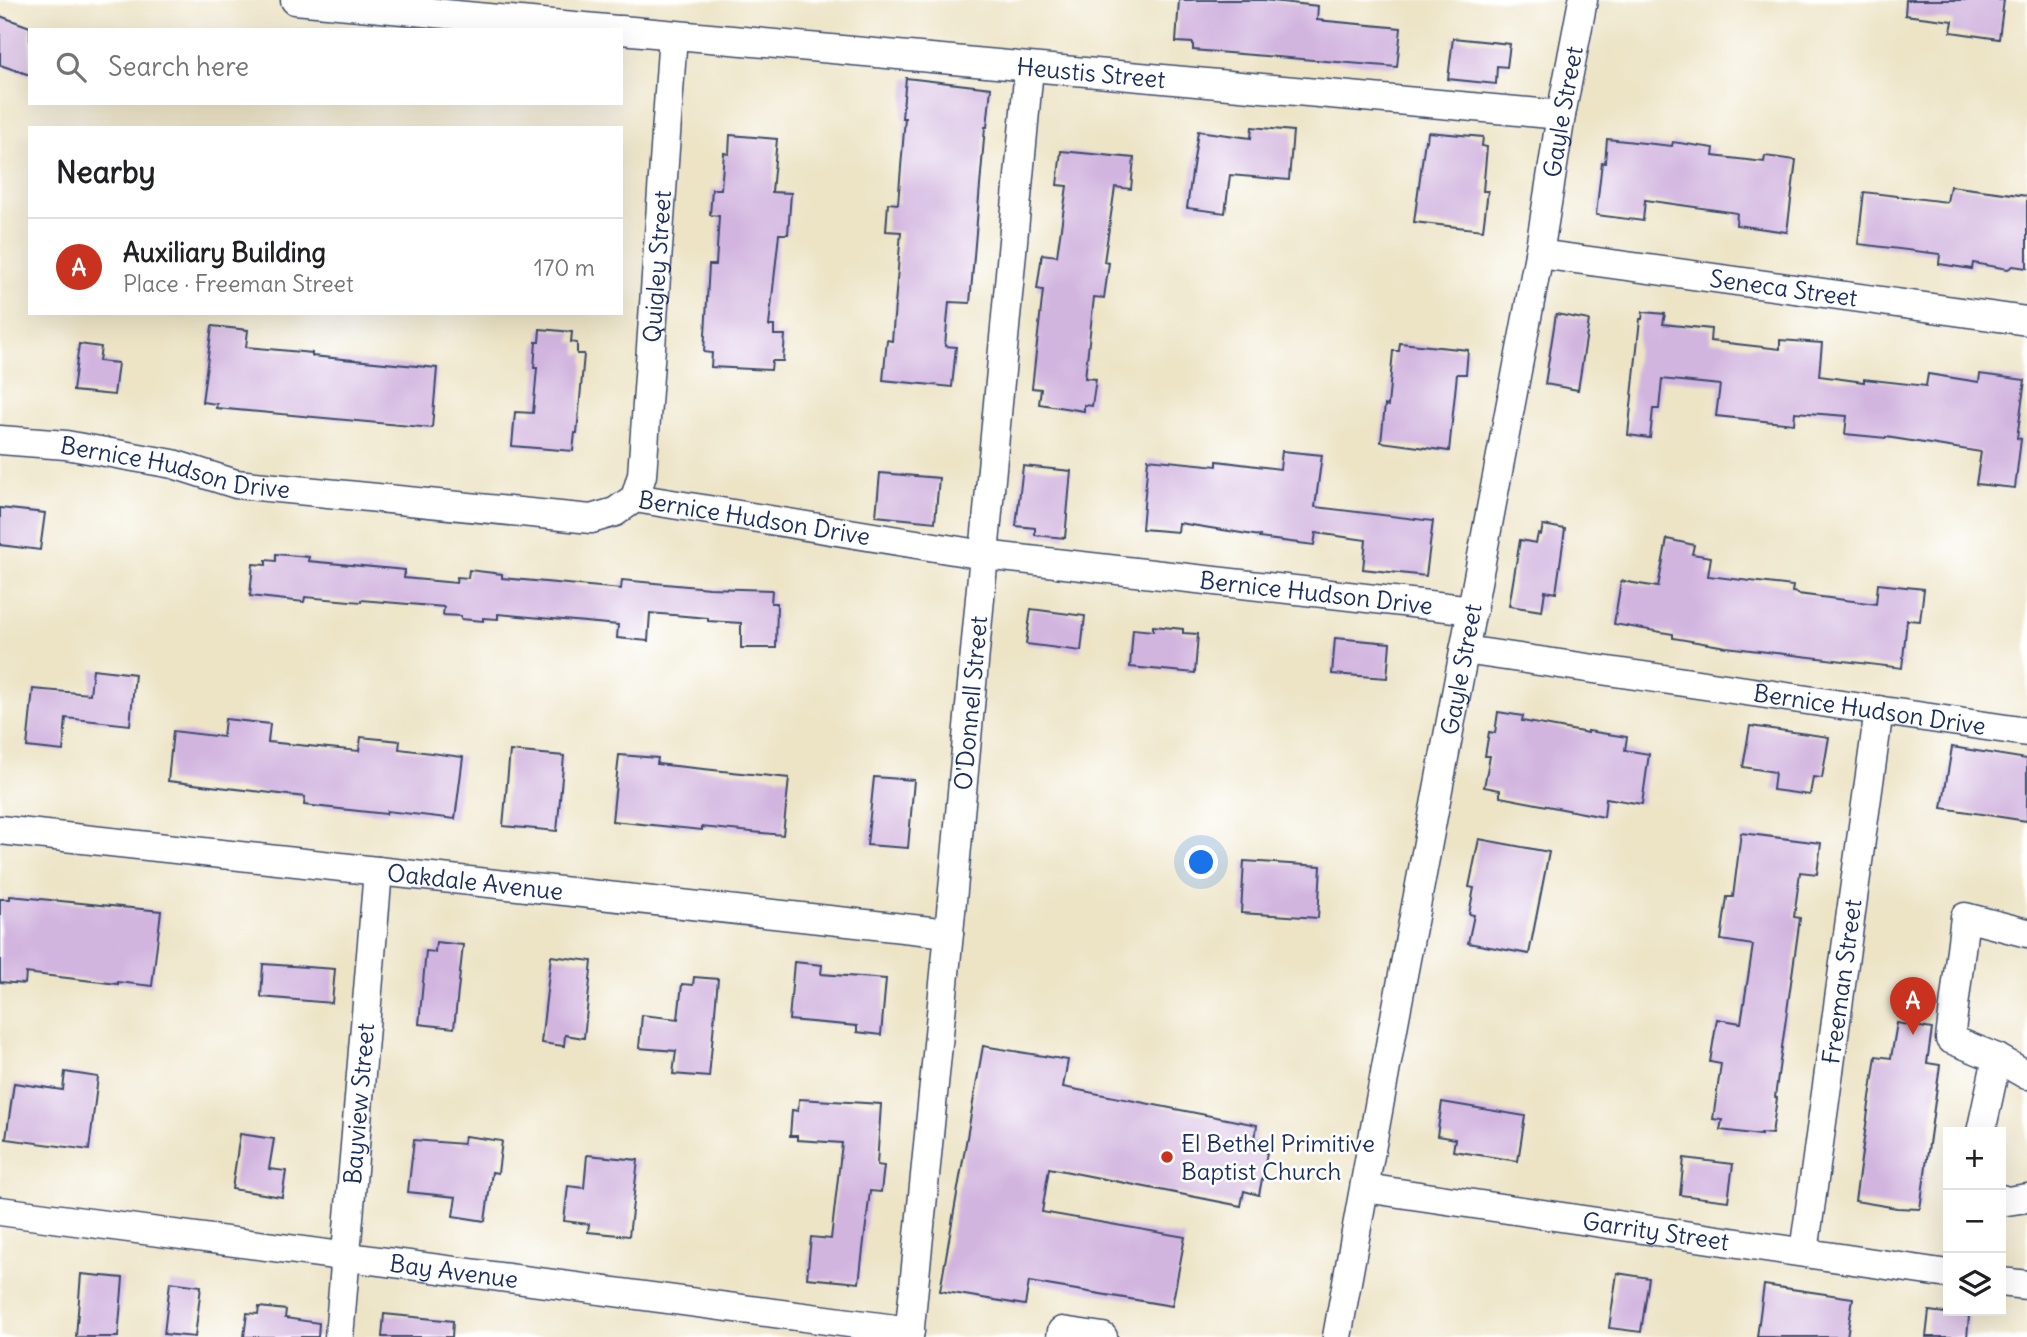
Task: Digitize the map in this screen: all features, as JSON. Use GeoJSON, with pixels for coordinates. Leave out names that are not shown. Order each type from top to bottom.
{"type":"FeatureCollection","features":[{"type":"Feature","properties":{"kind":"street","name":"Heustis Street"},"geometry":{"type":"LineString","coordinates":[[295,0],[597,28]]}},
{"type":"Feature","properties":{"kind":"street","name":"Gayle Street"},"geometry":{"type":"LineString","coordinates":[[1337,1337],[1539,254],[1583,0]]}},
{"type":"Feature","properties":{"kind":"street","name":"Heustis Street"},"geometry":{"type":"LineString","coordinates":[[623,30],[1561,115]]}},
{"type":"Feature","properties":{"kind":"street","name":"Quigley Street"},"geometry":{"type":"LineString","coordinates":[[635,498],[642,475],[673,35]]}},
{"type":"Feature","properties":{"kind":"street","name":"O'Donnell Street"},"geometry":{"type":"LineString","coordinates":[[909,1334],[1029,68]]}},
{"type":"Feature","properties":{"kind":"street","name":"Seneca Street"},"geometry":{"type":"LineString","coordinates":[[1539,254],[2027,321]]}},
{"type":"Feature","properties":{"kind":"street","name":"Bernice Hudson Drive"},"geometry":{"type":"LineString","coordinates":[[0,440],[66,445],[173,464],[236,484],[591,519],[615,512],[635,498],[984,555],[1473,610]]}},
{"type":"Feature","properties":{"kind":"street","name":"Bernice Hudson Drive"},"geometry":{"type":"LineString","coordinates":[[1464,650],[2027,732]]}},
{"type":"Feature","properties":{"kind":"street","name":"Freeman Street"},"geometry":{"type":"LineString","coordinates":[[1804,1252],[1879,710]]}},
{"type":"Feature","properties":{"kind":"street","name":"Oakdale Avenue"},"geometry":{"type":"LineString","coordinates":[[0,830],[949,933]]}},
{"type":"Feature","properties":{"kind":"street","name":"Bayview Street"},"geometry":{"type":"LineString","coordinates":[[339,1337],[378,871]]}},
{"type":"Feature","properties":{"kind":"street"},"geometry":{"type":"LineString","coordinates":[[2027,933],[1965,917],[1950,1039],[1997,1058],[2027,1075]]}},
{"type":"Feature","properties":{"kind":"street"},"geometry":{"type":"LineString","coordinates":[[1982,1127],[1997,1058]]}},
{"type":"Feature","properties":{"kind":"street","name":"Garrity Street"},"geometry":{"type":"LineString","coordinates":[[1365,1188],[1943,1273]]}},
{"type":"Feature","properties":{"kind":"street"},"geometry":{"type":"LineString","coordinates":[[2006,1201],[2027,1198]]}},
{"type":"Feature","properties":{"kind":"street","name":"Bay Avenue"},"geometry":{"type":"LineString","coordinates":[[0,1211],[909,1334]]}},
{"type":"Feature","properties":{"kind":"street"},"geometry":{"type":"LineString","coordinates":[[2006,1283],[2027,1285]]}},
{"type":"Feature","properties":{"kind":"street"},"geometry":{"type":"LineString","coordinates":[[1061,1337],[1062,1331],[1103,1337]]}},
{"type":"Feature","properties":{"kind":"building"},"geometry":{"type":"Polygon","coordinates":[[[1179,0],[1263,0],[1318,6],[1317,20],[1401,28],[1397,67],[1193,50],[1193,43],[1176,42],[1179,0]]]}},
{"type":"Feature","properties":{"kind":"building"},"geometry":{"type":"Polygon","coordinates":[[[1906,0],[2004,0],[1999,39],[1951,32],[1953,21],[1905,15],[1906,0]]]}},
{"type":"Feature","properties":{"kind":"building"},"geometry":{"type":"Polygon","coordinates":[[[0,16],[30,28],[28,74],[0,65],[0,16]]]}},
{"type":"Feature","properties":{"kind":"building"},"geometry":{"type":"Polygon","coordinates":[[[1453,38],[1510,44],[1507,67],[1497,66],[1496,84],[1448,79],[1453,38]]]}},
{"type":"Feature","properties":{"kind":"building"},"geometry":{"type":"Polygon","coordinates":[[[906,78],[991,88],[985,127],[970,303],[949,302],[945,346],[956,347],[952,387],[883,380],[887,340],[892,341],[901,232],[886,231],[888,203],[898,204],[906,78]]]}},
{"type":"Feature","properties":{"kind":"building"},"geometry":{"type":"Polygon","coordinates":[[[1252,127],[1293,131],[1289,180],[1230,175],[1225,213],[1187,208],[1198,131],[1251,138],[1252,127]]]}},
{"type":"Feature","properties":{"kind":"building"},"geometry":{"type":"Polygon","coordinates":[[[1428,132],[1483,137],[1482,146],[1487,147],[1483,191],[1488,191],[1483,230],[1414,222],[1428,132]]]}},
{"type":"Feature","properties":{"kind":"building"},"geometry":{"type":"Polygon","coordinates":[[[730,135],[777,139],[772,192],[791,193],[788,234],[779,234],[769,326],[774,326],[774,335],[785,335],[783,361],[772,361],[771,370],[711,367],[712,353],[704,352],[709,265],[716,265],[719,216],[710,215],[712,189],[721,189],[724,153],[729,154],[730,135]]]}},
{"type":"Feature","properties":{"kind":"building"},"geometry":{"type":"Polygon","coordinates":[[[1607,139],[1672,146],[1673,142],[1714,148],[1713,156],[1764,162],[1765,156],[1796,160],[1787,232],[1736,225],[1737,213],[1645,200],[1643,221],[1596,215],[1607,139]]]}},
{"type":"Feature","properties":{"kind":"building"},"geometry":{"type":"Polygon","coordinates":[[[1061,151],[1134,158],[1131,189],[1115,187],[1104,262],[1109,263],[1104,298],[1094,297],[1085,378],[1096,379],[1092,406],[1084,405],[1084,411],[1039,404],[1041,389],[1032,388],[1043,290],[1037,289],[1042,254],[1057,256],[1067,186],[1057,185],[1061,151]]]}},
{"type":"Feature","properties":{"kind":"building"},"geometry":{"type":"Polygon","coordinates":[[[1950,186],[2027,196],[2027,268],[2013,266],[2008,269],[1973,263],[1972,269],[1939,264],[1940,254],[1858,244],[1864,192],[1947,202],[1950,186]]]}},
{"type":"Feature","properties":{"kind":"building"},"geometry":{"type":"Polygon","coordinates":[[[1643,312],[1665,314],[1663,324],[1711,329],[1710,341],[1780,349],[1780,340],[1822,343],[1819,376],[1926,386],[1928,374],[1979,382],[1980,374],[2025,380],[2017,438],[2021,439],[2015,488],[1976,484],[1981,452],[1886,437],[1845,434],[1847,416],[1795,412],[1794,424],[1716,416],[1720,385],[1662,379],[1659,409],[1653,409],[1650,438],[1628,435],[1640,319],[1643,312]]]}},
{"type":"Feature","properties":{"kind":"building"},"geometry":{"type":"Polygon","coordinates":[[[1556,314],[1589,320],[1578,390],[1545,384],[1556,314]]]}},
{"type":"Feature","properties":{"kind":"building"},"geometry":{"type":"Polygon","coordinates":[[[212,326],[248,330],[246,347],[437,368],[432,428],[216,408],[217,404],[202,402],[212,326]]]}},
{"type":"Feature","properties":{"kind":"building"},"geometry":{"type":"Polygon","coordinates":[[[540,329],[572,332],[571,342],[577,343],[577,354],[584,354],[573,451],[512,446],[515,412],[533,413],[536,342],[539,342],[540,329]]]}},
{"type":"Feature","properties":{"kind":"building"},"geometry":{"type":"Polygon","coordinates":[[[1400,343],[1468,350],[1466,374],[1457,374],[1449,451],[1381,442],[1385,405],[1388,406],[1393,351],[1399,351],[1400,343]]]}},
{"type":"Feature","properties":{"kind":"building"},"geometry":{"type":"Polygon","coordinates":[[[79,344],[101,347],[99,361],[118,363],[114,395],[73,391],[79,344]]]}},
{"type":"Feature","properties":{"kind":"building"},"geometry":{"type":"Polygon","coordinates":[[[1282,451],[1322,455],[1315,507],[1433,521],[1426,576],[1363,569],[1366,540],[1316,533],[1314,545],[1179,523],[1178,532],[1142,529],[1148,459],[1217,466],[1217,461],[1280,469],[1282,451]]]}},
{"type":"Feature","properties":{"kind":"building"},"geometry":{"type":"Polygon","coordinates":[[[1023,466],[1071,471],[1065,538],[1035,535],[1035,528],[1016,526],[1023,466]]]}},
{"type":"Feature","properties":{"kind":"building"},"geometry":{"type":"Polygon","coordinates":[[[880,473],[939,478],[935,522],[876,516],[880,473]]]}},
{"type":"Feature","properties":{"kind":"building"},"geometry":{"type":"Polygon","coordinates":[[[0,508],[45,513],[40,550],[0,545],[0,508]]]}},
{"type":"Feature","properties":{"kind":"building"},"geometry":{"type":"Polygon","coordinates":[[[1543,525],[1565,529],[1556,593],[1545,591],[1542,611],[1509,606],[1520,540],[1536,543],[1543,525]]]}},
{"type":"Feature","properties":{"kind":"building"},"geometry":{"type":"Polygon","coordinates":[[[1667,539],[1694,545],[1692,554],[1711,557],[1708,576],[1793,586],[1792,592],[1798,594],[1876,604],[1878,584],[1924,589],[1920,621],[1907,620],[1902,668],[1726,647],[1614,624],[1621,581],[1658,587],[1667,539]]]}},
{"type":"Feature","properties":{"kind":"building"},"geometry":{"type":"Polygon","coordinates":[[[276,554],[309,557],[308,561],[405,570],[404,578],[456,583],[457,577],[468,578],[469,570],[502,574],[502,578],[621,589],[622,580],[709,588],[772,590],[771,603],[777,603],[776,648],[741,648],[741,623],[708,621],[708,618],[650,613],[648,641],[617,638],[618,625],[498,614],[498,619],[483,618],[483,621],[443,615],[444,607],[305,597],[304,602],[250,596],[253,564],[266,565],[266,560],[276,561],[276,554]]]}},
{"type":"Feature","properties":{"kind":"building"},"geometry":{"type":"Polygon","coordinates":[[[1031,609],[1085,616],[1081,651],[1026,644],[1031,609]]]}},
{"type":"Feature","properties":{"kind":"building"},"geometry":{"type":"Polygon","coordinates":[[[1153,626],[1183,629],[1183,633],[1198,634],[1195,673],[1130,667],[1133,629],[1153,631],[1153,626]]]}},
{"type":"Feature","properties":{"kind":"building"},"geometry":{"type":"Polygon","coordinates":[[[1335,638],[1390,643],[1387,678],[1332,674],[1335,638]]]}},
{"type":"Feature","properties":{"kind":"building"},"geometry":{"type":"Polygon","coordinates":[[[93,669],[135,674],[130,725],[66,718],[63,751],[27,747],[33,689],[90,694],[93,669]]]}},
{"type":"Feature","properties":{"kind":"building"},"geometry":{"type":"Polygon","coordinates":[[[1498,712],[1523,716],[1522,721],[1627,737],[1625,750],[1649,754],[1642,804],[1606,798],[1604,817],[1500,797],[1500,790],[1484,787],[1490,756],[1485,756],[1489,732],[1495,733],[1498,712]]]}},
{"type":"Feature","properties":{"kind":"building"},"geometry":{"type":"Polygon","coordinates":[[[225,719],[270,724],[268,742],[359,751],[361,737],[400,741],[399,749],[463,757],[455,819],[304,805],[305,797],[168,781],[173,731],[223,737],[225,719]]]}},
{"type":"Feature","properties":{"kind":"building"},"geometry":{"type":"Polygon","coordinates":[[[1750,726],[1829,737],[1822,778],[1813,777],[1810,795],[1773,790],[1775,772],[1743,767],[1750,726]]]}},
{"type":"Feature","properties":{"kind":"building"},"geometry":{"type":"Polygon","coordinates":[[[1952,747],[2027,759],[2027,821],[1942,808],[1952,747]]]}},
{"type":"Feature","properties":{"kind":"building"},"geometry":{"type":"Polygon","coordinates":[[[510,751],[564,756],[557,831],[503,826],[510,751]]]}},
{"type":"Feature","properties":{"kind":"building"},"geometry":{"type":"Polygon","coordinates":[[[619,755],[658,758],[657,764],[789,778],[783,835],[612,821],[619,755]]]}},
{"type":"Feature","properties":{"kind":"building"},"geometry":{"type":"Polygon","coordinates":[[[874,777],[914,780],[908,848],[867,845],[874,777]]]}},
{"type":"Feature","properties":{"kind":"building"},"geometry":{"type":"Polygon","coordinates":[[[1741,833],[1821,843],[1817,874],[1800,872],[1794,917],[1800,918],[1772,1134],[1761,1135],[1720,1130],[1722,1120],[1713,1119],[1721,1064],[1710,1062],[1717,1019],[1741,1023],[1753,945],[1721,940],[1727,897],[1733,897],[1741,833]]]}},
{"type":"Feature","properties":{"kind":"building"},"geometry":{"type":"Polygon","coordinates":[[[1479,839],[1549,852],[1529,954],[1468,943],[1474,915],[1469,914],[1474,888],[1469,887],[1479,839]]]}},
{"type":"Feature","properties":{"kind":"building"},"geometry":{"type":"Polygon","coordinates":[[[1244,861],[1321,866],[1318,918],[1241,913],[1244,861]]]}},
{"type":"Feature","properties":{"kind":"building"},"geometry":{"type":"Polygon","coordinates":[[[10,896],[161,911],[152,986],[26,973],[25,984],[0,982],[0,899],[10,899],[10,896]]]}},
{"type":"Feature","properties":{"kind":"building"},"geometry":{"type":"Polygon","coordinates":[[[436,942],[463,945],[454,1028],[419,1024],[426,951],[435,952],[436,942]]]}},
{"type":"Feature","properties":{"kind":"building"},"geometry":{"type":"Polygon","coordinates":[[[551,956],[592,961],[584,1038],[565,1035],[564,1046],[541,1043],[551,956]]]}},
{"type":"Feature","properties":{"kind":"building"},"geometry":{"type":"Polygon","coordinates":[[[794,962],[822,965],[821,974],[886,979],[881,1035],[857,1032],[857,1026],[789,1020],[794,962]]]}},
{"type":"Feature","properties":{"kind":"building"},"geometry":{"type":"Polygon","coordinates":[[[263,964],[335,969],[332,1003],[261,997],[263,964]]]}},
{"type":"Feature","properties":{"kind":"building"},"geometry":{"type":"Polygon","coordinates":[[[694,977],[718,979],[709,1077],[673,1074],[676,1051],[639,1048],[642,1015],[678,1019],[682,984],[693,985],[694,977]]]}},
{"type":"Feature","properties":{"kind":"building"},"geometry":{"type":"Polygon","coordinates":[[[1897,1023],[1932,1029],[1927,1063],[1940,1065],[1920,1209],[1855,1201],[1876,1056],[1891,1058],[1897,1023]]]}},
{"type":"Feature","properties":{"kind":"building"},"geometry":{"type":"Polygon","coordinates":[[[983,1046],[1068,1060],[1063,1087],[1257,1125],[1255,1140],[1269,1142],[1259,1195],[1244,1191],[1241,1206],[1049,1168],[1042,1212],[1185,1237],[1172,1306],[1029,1282],[1025,1305],[940,1291],[983,1046]]]}},
{"type":"Feature","properties":{"kind":"building"},"geometry":{"type":"Polygon","coordinates":[[[65,1072],[98,1077],[89,1150],[6,1139],[14,1083],[63,1090],[65,1072]]]}},
{"type":"Feature","properties":{"kind":"building"},"geometry":{"type":"Polygon","coordinates":[[[799,1099],[881,1104],[877,1165],[884,1166],[881,1192],[870,1191],[859,1283],[807,1278],[811,1237],[831,1239],[842,1143],[797,1140],[797,1136],[790,1136],[792,1110],[798,1111],[799,1099]]]}},
{"type":"Feature","properties":{"kind":"building"},"geometry":{"type":"Polygon","coordinates":[[[1442,1102],[1525,1116],[1518,1161],[1453,1151],[1455,1139],[1437,1136],[1442,1102]]]}},
{"type":"Feature","properties":{"kind":"building"},"geometry":{"type":"Polygon","coordinates":[[[240,1134],[274,1139],[269,1169],[286,1171],[282,1197],[232,1189],[240,1134]]]}},
{"type":"Feature","properties":{"kind":"building"},"geometry":{"type":"Polygon","coordinates":[[[465,1136],[502,1141],[498,1173],[492,1172],[485,1221],[453,1216],[456,1197],[408,1192],[414,1140],[463,1144],[465,1136]]]}},
{"type":"Feature","properties":{"kind":"building"},"geometry":{"type":"Polygon","coordinates":[[[587,1155],[638,1160],[629,1236],[588,1232],[589,1224],[564,1221],[568,1186],[584,1188],[587,1155]]]}},
{"type":"Feature","properties":{"kind":"building"},"geometry":{"type":"Polygon","coordinates":[[[1684,1158],[1733,1164],[1728,1201],[1680,1195],[1684,1158]]]}},
{"type":"Feature","properties":{"kind":"building"},"geometry":{"type":"Polygon","coordinates":[[[1617,1273],[1649,1278],[1641,1332],[1609,1328],[1617,1273]]]}},
{"type":"Feature","properties":{"kind":"building"},"geometry":{"type":"Polygon","coordinates":[[[81,1274],[123,1278],[118,1337],[76,1337],[81,1274]]]}},
{"type":"Feature","properties":{"kind":"building"},"geometry":{"type":"Polygon","coordinates":[[[170,1282],[201,1286],[195,1337],[164,1334],[170,1282]]]}},
{"type":"Feature","properties":{"kind":"building"},"geometry":{"type":"Polygon","coordinates":[[[1764,1285],[1853,1298],[1847,1337],[1757,1337],[1764,1285]]]}},
{"type":"Feature","properties":{"kind":"building"},"geometry":{"type":"Polygon","coordinates":[[[259,1307],[286,1310],[285,1318],[319,1323],[318,1337],[244,1337],[247,1313],[258,1314],[259,1307]]]}},
{"type":"Feature","properties":{"kind":"building"},"geometry":{"type":"Polygon","coordinates":[[[1929,1311],[1943,1313],[1943,1316],[1969,1316],[1967,1337],[1926,1337],[1929,1311]]]}},
{"type":"Feature","properties":{"kind":"building"},"geometry":{"type":"Polygon","coordinates":[[[384,1314],[453,1321],[452,1337],[382,1337],[384,1314]]]}},
{"type":"Feature","properties":{"kind":"place","name":"Auxiliary Building"},"geometry":{"type":"Point","coordinates":[1913,1035]}},
{"type":"Feature","properties":{"kind":"place","name":"El Bethel Primitive Baptist Church"},"geometry":{"type":"Point","coordinates":[1167,1157]}}]}
